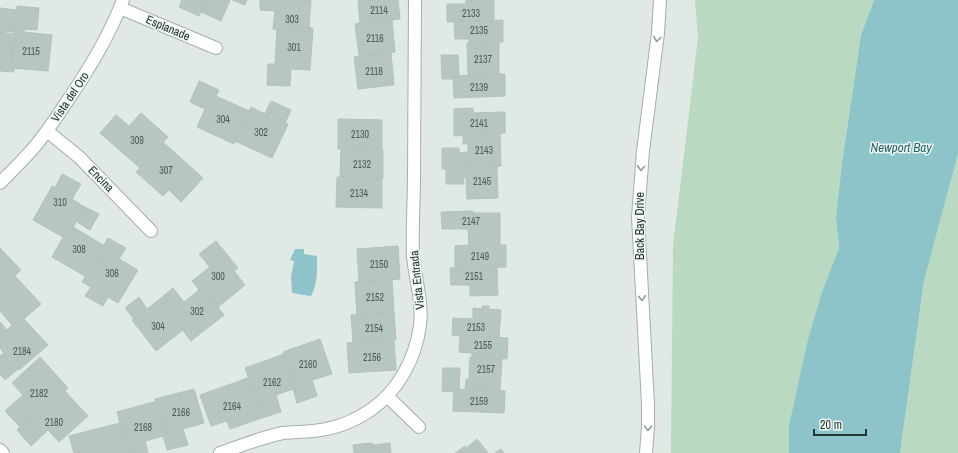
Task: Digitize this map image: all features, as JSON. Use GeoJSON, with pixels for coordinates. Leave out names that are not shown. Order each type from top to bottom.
{"type":"FeatureCollection","features":[{"type":"Feature","properties":{"kind":"street","name":"Vista Entrada"},"geometry":{"type":"LineString","coordinates":[[220,453],[283,433],[315,431],[334,427],[357,418],[373,408],[387,396],[395,387],[408,366],[415,348],[420,325],[420,300],[413,257],[415,0]]}},
{"type":"Feature","properties":{"kind":"street","name":"Back Bay Drive"},"geometry":{"type":"LineString","coordinates":[[646,453],[648,427],[647,389],[638,217],[643,151],[658,33],[660,0]]}},
{"type":"Feature","properties":{"kind":"street","name":"Esplanade"},"geometry":{"type":"LineString","coordinates":[[121,4],[216,48]]}},
{"type":"Feature","properties":{"kind":"street","name":"Vista del Oro"},"geometry":{"type":"LineString","coordinates":[[0,183],[30,152],[47,131],[88,70],[108,34],[121,4]]}},
{"type":"Feature","properties":{"kind":"street","name":"Encina"},"geometry":{"type":"LineString","coordinates":[[47,131],[79,157],[151,231]]}},
{"type":"Feature","properties":{"kind":"street"},"geometry":{"type":"LineString","coordinates":[[387,396],[419,427]]}},
{"type":"Feature","properties":{"kind":"street"},"geometry":{"type":"LineString","coordinates":[[0,450],[3,453]]}},
{"type":"Feature","properties":{"kind":"green space"},"geometry":{"type":"Polygon","coordinates":[[[695,0],[874,0],[861,35],[842,163],[836,217],[839,248],[822,292],[808,339],[789,425],[789,453],[671,453],[673,246],[698,38],[695,0]]]}},
{"type":"Feature","properties":{"kind":"green space"},"geometry":{"type":"Polygon","coordinates":[[[958,154],[958,453],[900,453],[924,281],[958,154]]]}},
{"type":"Feature","properties":{"kind":"water","name":"Newport Bay"},"geometry":{"type":"Polygon","coordinates":[[[874,0],[958,0],[958,154],[924,281],[900,453],[789,453],[789,425],[808,339],[822,292],[839,248],[836,217],[842,163],[861,35],[874,0]]]}},
{"type":"Feature","properties":{"kind":"water"},"geometry":{"type":"Polygon","coordinates":[[[295,249],[304,249],[304,254],[317,256],[316,281],[311,296],[292,293],[291,277],[294,261],[290,260],[295,249]]]}},
{"type":"Feature","properties":{"kind":"building"},"geometry":{"type":"Polygon","coordinates":[[[182,0],[206,0],[199,16],[179,7],[182,0]]]}},
{"type":"Feature","properties":{"kind":"building"},"geometry":{"type":"Polygon","coordinates":[[[206,0],[230,0],[221,21],[201,12],[206,0]]]}},
{"type":"Feature","properties":{"kind":"building"},"geometry":{"type":"Polygon","coordinates":[[[232,0],[247,0],[245,5],[232,0]]]}},
{"type":"Feature","properties":{"kind":"building"},"geometry":{"type":"Polygon","coordinates":[[[260,0],[311,0],[309,28],[293,27],[292,30],[273,29],[275,11],[260,10],[260,0]]]}},
{"type":"Feature","properties":{"kind":"building"},"geometry":{"type":"Polygon","coordinates":[[[358,0],[398,0],[400,19],[360,24],[358,0]]]}},
{"type":"Feature","properties":{"kind":"building"},"geometry":{"type":"Polygon","coordinates":[[[466,0],[494,0],[494,21],[447,22],[447,4],[466,4],[466,0]]]}},
{"type":"Feature","properties":{"kind":"building"},"geometry":{"type":"Polygon","coordinates":[[[17,6],[39,8],[37,30],[24,29],[24,32],[52,35],[48,71],[11,68],[17,6]]]}},
{"type":"Feature","properties":{"kind":"building"},"geometry":{"type":"Polygon","coordinates":[[[0,8],[16,10],[14,32],[0,31],[0,8]]]}},
{"type":"Feature","properties":{"kind":"building"},"geometry":{"type":"Polygon","coordinates":[[[392,20],[395,52],[359,56],[355,24],[392,20]]]}},
{"type":"Feature","properties":{"kind":"building"},"geometry":{"type":"Polygon","coordinates":[[[503,20],[503,42],[469,43],[469,39],[455,39],[454,22],[503,20]]]}},
{"type":"Feature","properties":{"kind":"building"},"geometry":{"type":"Polygon","coordinates":[[[293,27],[313,28],[310,70],[291,69],[290,86],[267,85],[268,64],[275,64],[277,29],[292,30],[293,27]]]}},
{"type":"Feature","properties":{"kind":"building"},"geometry":{"type":"Polygon","coordinates":[[[0,32],[14,34],[11,68],[14,68],[14,72],[0,71],[0,32]]]}},
{"type":"Feature","properties":{"kind":"building"},"geometry":{"type":"Polygon","coordinates":[[[467,43],[499,43],[499,75],[468,75],[467,43]]]}},
{"type":"Feature","properties":{"kind":"building"},"geometry":{"type":"Polygon","coordinates":[[[391,53],[394,85],[358,89],[354,57],[391,53]]]}},
{"type":"Feature","properties":{"kind":"building"},"geometry":{"type":"Polygon","coordinates":[[[441,55],[458,55],[459,76],[453,76],[453,79],[442,79],[441,55]]]}},
{"type":"Feature","properties":{"kind":"building"},"geometry":{"type":"Polygon","coordinates":[[[505,74],[505,96],[454,98],[453,76],[505,74]]]}},
{"type":"Feature","properties":{"kind":"building"},"geometry":{"type":"Polygon","coordinates":[[[199,81],[219,90],[216,96],[249,111],[234,144],[197,127],[205,109],[190,102],[199,81]]]}},
{"type":"Feature","properties":{"kind":"building"},"geometry":{"type":"Polygon","coordinates":[[[271,101],[291,110],[285,123],[288,124],[272,158],[235,141],[251,107],[265,114],[271,101]]]}},
{"type":"Feature","properties":{"kind":"building"},"geometry":{"type":"Polygon","coordinates":[[[473,108],[473,113],[505,112],[505,133],[454,136],[454,109],[473,108]]]}},
{"type":"Feature","properties":{"kind":"building"},"geometry":{"type":"Polygon","coordinates":[[[141,113],[168,137],[140,168],[100,133],[116,115],[129,126],[141,113]]]}},
{"type":"Feature","properties":{"kind":"building"},"geometry":{"type":"Polygon","coordinates":[[[338,119],[382,120],[382,149],[338,149],[338,119]]]}},
{"type":"Feature","properties":{"kind":"building"},"geometry":{"type":"Polygon","coordinates":[[[500,134],[501,166],[442,169],[442,148],[459,148],[459,153],[468,152],[468,144],[463,144],[463,135],[500,134]]]}},
{"type":"Feature","properties":{"kind":"building"},"geometry":{"type":"Polygon","coordinates":[[[163,142],[203,178],[181,202],[169,190],[163,196],[136,172],[163,142]]]}},
{"type":"Feature","properties":{"kind":"building"},"geometry":{"type":"Polygon","coordinates":[[[341,149],[383,150],[383,178],[340,178],[341,149]]]}},
{"type":"Feature","properties":{"kind":"building"},"geometry":{"type":"Polygon","coordinates":[[[497,166],[498,198],[467,199],[466,177],[463,178],[464,184],[446,184],[446,168],[497,166]]]}},
{"type":"Feature","properties":{"kind":"building"},"geometry":{"type":"Polygon","coordinates":[[[62,174],[81,184],[72,199],[83,206],[82,208],[84,209],[69,234],[66,232],[63,237],[33,220],[52,186],[55,188],[62,174]]]}},
{"type":"Feature","properties":{"kind":"building"},"geometry":{"type":"Polygon","coordinates":[[[337,177],[382,178],[382,208],[336,207],[337,177]]]}},
{"type":"Feature","properties":{"kind":"building"},"geometry":{"type":"Polygon","coordinates":[[[83,206],[99,214],[90,230],[77,222],[84,209],[82,208],[83,206]]]}},
{"type":"Feature","properties":{"kind":"building"},"geometry":{"type":"Polygon","coordinates":[[[473,211],[473,213],[500,213],[500,245],[469,245],[468,229],[442,229],[441,212],[473,211]]]}},
{"type":"Feature","properties":{"kind":"building"},"geometry":{"type":"Polygon","coordinates":[[[73,227],[103,245],[99,253],[102,255],[97,264],[93,262],[85,276],[52,257],[66,232],[69,234],[73,227]]]}},
{"type":"Feature","properties":{"kind":"building"},"geometry":{"type":"Polygon","coordinates":[[[108,238],[126,248],[119,259],[138,270],[118,303],[108,297],[103,306],[85,296],[91,287],[82,282],[93,262],[97,264],[102,255],[99,253],[108,238]]]}},
{"type":"Feature","properties":{"kind":"building"},"geometry":{"type":"Polygon","coordinates":[[[216,241],[238,268],[234,271],[245,285],[218,307],[210,297],[207,300],[192,281],[210,267],[199,254],[216,241]]]}},
{"type":"Feature","properties":{"kind":"building"},"geometry":{"type":"Polygon","coordinates":[[[506,245],[506,267],[455,268],[455,246],[506,245]]]}},
{"type":"Feature","properties":{"kind":"building"},"geometry":{"type":"Polygon","coordinates":[[[398,246],[400,279],[359,282],[357,249],[398,246]]]}},
{"type":"Feature","properties":{"kind":"building"},"geometry":{"type":"Polygon","coordinates":[[[0,248],[21,270],[3,286],[0,284],[0,248]]]}},
{"type":"Feature","properties":{"kind":"building"},"geometry":{"type":"Polygon","coordinates":[[[497,267],[498,295],[470,296],[470,285],[451,285],[450,268],[497,267]]]}},
{"type":"Feature","properties":{"kind":"building"},"geometry":{"type":"Polygon","coordinates":[[[15,276],[41,304],[19,323],[17,321],[12,325],[0,311],[0,284],[3,286],[15,276]]]}},
{"type":"Feature","properties":{"kind":"building"},"geometry":{"type":"Polygon","coordinates":[[[392,280],[394,312],[357,315],[355,282],[392,280]]]}},
{"type":"Feature","properties":{"kind":"building"},"geometry":{"type":"Polygon","coordinates":[[[173,288],[184,302],[199,290],[207,300],[210,297],[224,315],[191,341],[176,322],[179,319],[164,299],[163,300],[161,298],[173,288]]]}},
{"type":"Feature","properties":{"kind":"building"},"geometry":{"type":"Polygon","coordinates":[[[139,297],[147,309],[161,298],[163,300],[164,299],[179,319],[176,322],[183,330],[156,351],[132,320],[134,319],[125,308],[139,297]]]}},
{"type":"Feature","properties":{"kind":"building"},"geometry":{"type":"Polygon","coordinates":[[[482,306],[489,306],[488,309],[501,310],[499,338],[452,335],[453,318],[473,319],[473,308],[482,309],[482,306]]]}},
{"type":"Feature","properties":{"kind":"building"},"geometry":{"type":"Polygon","coordinates":[[[394,312],[396,340],[353,343],[351,315],[394,312]]]}},
{"type":"Feature","properties":{"kind":"building"},"geometry":{"type":"Polygon","coordinates":[[[24,319],[48,345],[5,380],[0,374],[0,356],[4,353],[0,348],[0,336],[17,321],[19,323],[24,319]]]}},
{"type":"Feature","properties":{"kind":"building"},"geometry":{"type":"Polygon","coordinates":[[[0,322],[7,330],[0,336],[0,322]]]}},
{"type":"Feature","properties":{"kind":"building"},"geometry":{"type":"Polygon","coordinates":[[[460,335],[508,338],[507,359],[472,357],[472,353],[459,352],[460,335]]]}},
{"type":"Feature","properties":{"kind":"building"},"geometry":{"type":"Polygon","coordinates":[[[320,339],[332,374],[312,380],[317,396],[297,403],[293,389],[296,388],[283,352],[320,339]]]}},
{"type":"Feature","properties":{"kind":"building"},"geometry":{"type":"Polygon","coordinates":[[[394,341],[396,370],[349,373],[347,343],[394,341]]]}},
{"type":"Feature","properties":{"kind":"building"},"geometry":{"type":"Polygon","coordinates":[[[284,354],[296,388],[276,395],[281,412],[265,417],[245,368],[284,354]]]}},
{"type":"Feature","properties":{"kind":"building"},"geometry":{"type":"Polygon","coordinates":[[[40,357],[68,388],[65,391],[63,389],[20,427],[5,411],[23,395],[12,383],[40,357]]]}},
{"type":"Feature","properties":{"kind":"building"},"geometry":{"type":"Polygon","coordinates":[[[470,357],[502,359],[500,391],[465,389],[466,379],[469,379],[470,357]]]}},
{"type":"Feature","properties":{"kind":"building"},"geometry":{"type":"Polygon","coordinates":[[[443,368],[460,368],[459,389],[454,389],[454,392],[442,391],[443,368]]]}},
{"type":"Feature","properties":{"kind":"building"},"geometry":{"type":"Polygon","coordinates":[[[248,378],[252,388],[254,387],[265,417],[230,429],[227,421],[211,426],[200,395],[248,378]]]}},
{"type":"Feature","properties":{"kind":"building"},"geometry":{"type":"Polygon","coordinates":[[[63,389],[88,416],[59,442],[48,430],[31,446],[17,430],[63,389]]]}},
{"type":"Feature","properties":{"kind":"building"},"geometry":{"type":"Polygon","coordinates":[[[194,389],[204,423],[183,429],[188,445],[167,450],[163,436],[167,435],[157,401],[155,399],[194,389]]]}},
{"type":"Feature","properties":{"kind":"building"},"geometry":{"type":"Polygon","coordinates":[[[454,389],[505,391],[504,413],[453,411],[454,389]]]}},
{"type":"Feature","properties":{"kind":"building"},"geometry":{"type":"Polygon","coordinates":[[[157,401],[167,435],[145,441],[148,453],[131,453],[125,431],[122,432],[117,412],[157,401]]]}},
{"type":"Feature","properties":{"kind":"building"},"geometry":{"type":"Polygon","coordinates":[[[120,423],[122,432],[125,431],[131,453],[74,453],[69,436],[120,423]]]}},
{"type":"Feature","properties":{"kind":"building"},"geometry":{"type":"Polygon","coordinates":[[[477,439],[488,453],[466,453],[464,450],[477,439]]]}},
{"type":"Feature","properties":{"kind":"building"},"geometry":{"type":"Polygon","coordinates":[[[372,443],[374,453],[354,453],[353,445],[372,443]]]}},
{"type":"Feature","properties":{"kind":"building"},"geometry":{"type":"Polygon","coordinates":[[[390,443],[391,453],[374,453],[373,445],[390,443]]]}},
{"type":"Feature","properties":{"kind":"building"},"geometry":{"type":"Polygon","coordinates":[[[465,446],[466,448],[464,450],[466,453],[455,453],[465,446]]]}},
{"type":"Feature","properties":{"kind":"building"},"geometry":{"type":"Polygon","coordinates":[[[501,449],[504,453],[495,453],[501,449]]]}}]}
